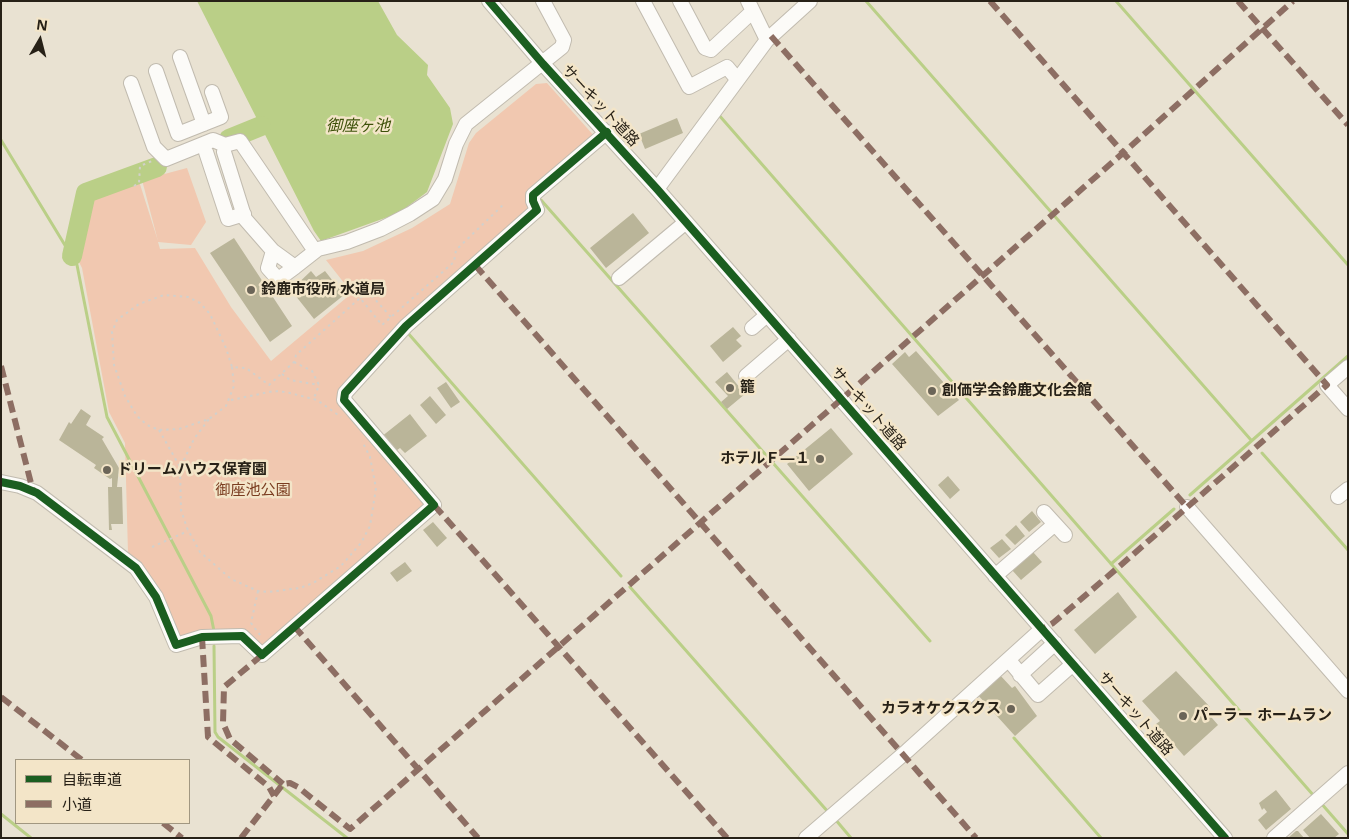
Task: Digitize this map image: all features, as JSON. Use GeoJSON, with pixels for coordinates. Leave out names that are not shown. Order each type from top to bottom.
{"type":"FeatureCollection","features":[{"type":"Feature","properties":{"kind":"street","name":"サーキット道路"},"geometry":{"type":"LineString","coordinates":[[489,1],[542,64],[607,132],[768,315],[1225,838]]}},
{"type":"Feature","properties":{"kind":"street"},"geometry":{"type":"LineString","coordinates":[[273,251],[268,268],[276,277],[280,278],[315,251],[381,229],[410,214],[432,199],[445,179],[456,144],[466,124],[556,54],[564,40],[543,1]]}},
{"type":"Feature","properties":{"kind":"street"},"geometry":{"type":"LineString","coordinates":[[643,1],[689,87],[727,67],[737,79]]}},
{"type":"Feature","properties":{"kind":"street"},"geometry":{"type":"LineString","coordinates":[[680,1],[705,48],[711,50],[750,6],[767,40]]}},
{"type":"Feature","properties":{"kind":"street"},"geometry":{"type":"LineString","coordinates":[[657,189],[767,40],[810,1]]}},
{"type":"Feature","properties":{"kind":"street"},"geometry":{"type":"LineString","coordinates":[[180,57],[205,123],[228,219],[244,214]]}},
{"type":"Feature","properties":{"kind":"street"},"geometry":{"type":"LineString","coordinates":[[156,71],[178,134],[221,117],[212,92]]}},
{"type":"Feature","properties":{"kind":"street"},"geometry":{"type":"LineString","coordinates":[[131,83],[154,147],[166,159],[210,146],[240,141],[315,251]]}},
{"type":"Feature","properties":{"kind":"street"},"geometry":{"type":"LineString","coordinates":[[1,482],[20,486],[37,493],[136,568],[156,597],[176,645],[202,636],[242,636],[262,655],[434,505],[344,400],[345,393],[406,326],[537,210],[533,202],[533,195],[607,132]]}},
{"type":"Feature","properties":{"kind":"street"},"geometry":{"type":"LineString","coordinates":[[224,152],[244,214],[273,251],[295,267]]}},
{"type":"Feature","properties":{"kind":"street"},"geometry":{"type":"LineString","coordinates":[[619,278],[686,222]]}},
{"type":"Feature","properties":{"kind":"street"},"geometry":{"type":"LineString","coordinates":[[752,328],[768,315]]}},
{"type":"Feature","properties":{"kind":"street"},"geometry":{"type":"LineString","coordinates":[[746,376],[789,339]]}},
{"type":"Feature","properties":{"kind":"street"},"geometry":{"type":"LineString","coordinates":[[1348,367],[1327,385],[1348,409]]}},
{"type":"Feature","properties":{"kind":"street"},"geometry":{"type":"LineString","coordinates":[[1187,507],[1348,691]]}},
{"type":"Feature","properties":{"kind":"street"},"geometry":{"type":"LineString","coordinates":[[1044,512],[1065,535]]}},
{"type":"Feature","properties":{"kind":"street"},"geometry":{"type":"LineString","coordinates":[[995,576],[1055,524]]}},
{"type":"Feature","properties":{"kind":"street"},"geometry":{"type":"LineString","coordinates":[[806,838],[907,751],[1042,630]]}},
{"type":"Feature","properties":{"kind":"street"},"geometry":{"type":"LineString","coordinates":[[1054,643],[1016,669],[1038,695],[1073,664]]}},
{"type":"Feature","properties":{"kind":"street"},"geometry":{"type":"LineString","coordinates":[[1274,838],[1348,773]]}},
{"type":"Feature","properties":{"kind":"path"},"geometry":{"type":"LineString","coordinates":[[134,186],[139,183],[140,166]]}},
{"type":"Feature","properties":{"kind":"path"},"geometry":{"type":"LineString","coordinates":[[360,298],[382,325],[454,262],[456,250],[504,204]]}},
{"type":"Feature","properties":{"kind":"path"},"geometry":{"type":"LineString","coordinates":[[268,385],[294,362],[296,355],[365,294],[371,294],[391,317]]}},
{"type":"Feature","properties":{"kind":"path"},"geometry":{"type":"LineString","coordinates":[[209,419],[178,429],[159,430],[147,425],[133,410],[120,386],[114,365],[112,332],[117,320],[124,313],[139,304],[164,295],[182,295],[194,300],[210,314],[226,348],[232,367],[234,386],[230,400]]}},
{"type":"Feature","properties":{"kind":"path"},"geometry":{"type":"LineString","coordinates":[[294,362],[312,371],[319,385],[314,399]]}},
{"type":"Feature","properties":{"kind":"path"},"geometry":{"type":"LineString","coordinates":[[232,367],[246,368],[268,385],[269,392]]}},
{"type":"Feature","properties":{"kind":"path"},"geometry":{"type":"LineString","coordinates":[[282,374],[290,380],[319,385]]}},
{"type":"Feature","properties":{"kind":"path"},"geometry":{"type":"LineString","coordinates":[[347,422],[333,410],[314,399],[292,393],[269,392],[230,400],[209,419],[194,439],[180,467],[181,510],[188,531],[200,552],[231,579],[258,591],[292,589],[313,583],[341,566],[355,552],[370,526],[376,502],[373,470],[362,441]]}},
{"type":"Feature","properties":{"kind":"path"},"geometry":{"type":"LineString","coordinates":[[159,430],[180,467]]}},
{"type":"Feature","properties":{"kind":"path"},"geometry":{"type":"LineString","coordinates":[[152,547],[188,531]]}},
{"type":"Feature","properties":{"kind":"path"},"geometry":{"type":"LineString","coordinates":[[258,591],[251,623],[270,647]]}},
{"type":"Feature","properties":{"kind":"green space","name":"御座池公園"},"geometry":{"type":"Polygon","coordinates":[[[547,83],[595,137],[531,206],[341,390],[427,500],[426,508],[264,649],[249,634],[182,638],[178,635],[149,575],[128,553],[125,443],[109,412],[82,268],[75,254],[80,250],[79,240],[89,195],[138,178],[158,241],[142,180],[187,168],[206,222],[191,245],[158,242],[160,249],[195,248],[231,307],[271,361],[352,293],[326,260],[363,251],[412,228],[450,204],[469,143],[476,133],[536,84],[547,83]]]}},
{"type":"Feature","properties":{"kind":"water","name":"御座ヶ池"},"geometry":{"type":"Polygon","coordinates":[[[197,1],[378,1],[397,35],[428,65],[427,75],[450,108],[453,124],[427,192],[399,213],[321,241],[314,231],[197,1]]]}},
{"type":"Feature","properties":{"kind":"building"},"geometry":{"type":"Polygon","coordinates":[[[677,118],[683,133],[645,149],[639,134],[677,118]]]}},
{"type":"Feature","properties":{"kind":"building"},"geometry":{"type":"Polygon","coordinates":[[[633,213],[649,233],[606,268],[590,248],[633,213]]]}},
{"type":"Feature","properties":{"kind":"building","name":"鈴鹿市役所 水道局"},"geometry":{"type":"Polygon","coordinates":[[[234,238],[292,326],[270,342],[210,253],[234,238]]]}},
{"type":"Feature","properties":{"kind":"building"},"geometry":{"type":"Polygon","coordinates":[[[311,271],[316,277],[325,271],[344,295],[314,319],[291,290],[311,271]]]}},
{"type":"Feature","properties":{"kind":"building"},"geometry":{"type":"Polygon","coordinates":[[[733,327],[741,336],[736,340],[742,346],[723,362],[710,346],[733,327]]]}},
{"type":"Feature","properties":{"kind":"building","name":"創価学会鈴鹿文化会館"},"geometry":{"type":"Polygon","coordinates":[[[916,351],[959,400],[938,416],[892,364],[905,352],[909,357],[916,351]]]}},
{"type":"Feature","properties":{"kind":"building","name":"籠"},"geometry":{"type":"Polygon","coordinates":[[[727,372],[745,394],[727,409],[721,402],[728,396],[715,382],[727,372]]]}},
{"type":"Feature","properties":{"kind":"building"},"geometry":{"type":"Polygon","coordinates":[[[446,382],[460,402],[451,408],[437,388],[446,382]]]}},
{"type":"Feature","properties":{"kind":"building"},"geometry":{"type":"Polygon","coordinates":[[[430,396],[446,415],[436,424],[420,405],[430,396]]]}},
{"type":"Feature","properties":{"kind":"building","name":"ドリームハウス保育園"},"geometry":{"type":"Polygon","coordinates":[[[81,409],[91,416],[86,425],[104,437],[102,439],[119,468],[117,487],[122,487],[123,524],[111,524],[112,530],[109,530],[108,487],[112,487],[112,478],[110,479],[94,468],[96,465],[59,440],[69,422],[71,424],[81,409]]]}},
{"type":"Feature","properties":{"kind":"building"},"geometry":{"type":"Polygon","coordinates":[[[410,414],[427,436],[405,453],[400,448],[393,453],[381,437],[410,414]]]}},
{"type":"Feature","properties":{"kind":"building","name":"ホテルＦ―１"},"geometry":{"type":"Polygon","coordinates":[[[831,428],[853,454],[809,491],[787,464],[831,428]]]}},
{"type":"Feature","properties":{"kind":"building"},"geometry":{"type":"Polygon","coordinates":[[[948,476],[960,490],[950,499],[938,485],[948,476]]]}},
{"type":"Feature","properties":{"kind":"building"},"geometry":{"type":"Polygon","coordinates":[[[1032,511],[1041,522],[1029,532],[1020,522],[1032,511]]]}},
{"type":"Feature","properties":{"kind":"building"},"geometry":{"type":"Polygon","coordinates":[[[433,522],[447,538],[437,547],[423,530],[433,522]]]}},
{"type":"Feature","properties":{"kind":"building"},"geometry":{"type":"Polygon","coordinates":[[[1016,525],[1025,536],[1015,545],[1005,535],[1016,525]]]}},
{"type":"Feature","properties":{"kind":"building"},"geometry":{"type":"Polygon","coordinates":[[[1002,539],[1011,549],[999,558],[990,548],[1002,539]]]}},
{"type":"Feature","properties":{"kind":"building"},"geometry":{"type":"Polygon","coordinates":[[[1033,552],[1042,562],[1021,580],[1012,570],[1033,552]]]}},
{"type":"Feature","properties":{"kind":"building"},"geometry":{"type":"Polygon","coordinates":[[[405,562],[412,571],[397,582],[390,573],[405,562]]]}},
{"type":"Feature","properties":{"kind":"building"},"geometry":{"type":"Polygon","coordinates":[[[1118,592],[1137,617],[1095,654],[1074,630],[1118,592]]]}},
{"type":"Feature","properties":{"kind":"building","name":"パーラー ホームラン"},"geometry":{"type":"Polygon","coordinates":[[[1176,671],[1210,707],[1206,711],[1218,725],[1184,756],[1156,724],[1160,721],[1142,701],[1176,671]]]}},
{"type":"Feature","properties":{"kind":"building","name":"カラオケクスクス"},"geometry":{"type":"Polygon","coordinates":[[[999,674],[1012,688],[1015,686],[1037,716],[1015,736],[977,694],[999,674]]]}},
{"type":"Feature","properties":{"kind":"building"},"geometry":{"type":"Polygon","coordinates":[[[1276,790],[1291,809],[1266,830],[1258,820],[1267,812],[1264,808],[1262,810],[1259,803],[1276,790]]]}},
{"type":"Feature","properties":{"kind":"building"},"geometry":{"type":"Polygon","coordinates":[[[1321,814],[1339,834],[1334,838],[1310,838],[1303,830],[1321,814]]]}},
{"type":"Feature","properties":{"kind":"building"},"geometry":{"type":"Polygon","coordinates":[[[1296,831],[1304,838],[1288,838],[1296,831]]]}},
{"type":"Feature","properties":{"kind":"waterway"},"geometry":{"type":"LineString","coordinates":[[866,1],[1251,440]]}},
{"type":"Feature","properties":{"kind":"waterway"},"geometry":{"type":"LineString","coordinates":[[1116,1],[1348,265]]}},
{"type":"Feature","properties":{"kind":"waterway"},"geometry":{"type":"LineString","coordinates":[[718,114],[1314,796]]}},
{"type":"Feature","properties":{"kind":"waterway"},"geometry":{"type":"LineString","coordinates":[[229,139],[261,126]]}},
{"type":"Feature","properties":{"kind":"waterway"},"geometry":{"type":"LineString","coordinates":[[1,140],[77,265],[107,417],[211,616],[214,631]]}},
{"type":"Feature","properties":{"kind":"waterway"},"geometry":{"type":"LineString","coordinates":[[72,256],[86,193],[157,167]]}},
{"type":"Feature","properties":{"kind":"waterway"},"geometry":{"type":"LineString","coordinates":[[541,200],[930,641]]}},
{"type":"Feature","properties":{"kind":"waterway"},"geometry":{"type":"LineString","coordinates":[[407,332],[621,576]]}},
{"type":"Feature","properties":{"kind":"waterway"},"geometry":{"type":"LineString","coordinates":[[1190,495],[1348,356]]}},
{"type":"Feature","properties":{"kind":"waterway"},"geometry":{"type":"LineString","coordinates":[[1262,453],[1348,550]]}},
{"type":"Feature","properties":{"kind":"waterway"},"geometry":{"type":"LineString","coordinates":[[1111,564],[1174,509]]}},
{"type":"Feature","properties":{"kind":"waterway"},"geometry":{"type":"LineString","coordinates":[[630,587],[829,813]]}},
{"type":"Feature","properties":{"kind":"waterway"},"geometry":{"type":"LineString","coordinates":[[214,646],[215,732],[218,737],[347,838]]}},
{"type":"Feature","properties":{"kind":"waterway"},"geometry":{"type":"LineString","coordinates":[[1014,738],[1101,838]]}},
{"type":"Feature","properties":{"kind":"waterway"},"geometry":{"type":"LineString","coordinates":[[1320,802],[1348,834]]}},
{"type":"Feature","properties":{"kind":"waterway"},"geometry":{"type":"LineString","coordinates":[[1,814],[31,838]]}},
{"type":"Feature","properties":{"kind":"waterway"},"geometry":{"type":"LineString","coordinates":[[835,819],[851,838]]}},
{"type":"Feature","properties":{"kind":"marked path"},"geometry":{"type":"LineString","coordinates":[[990,1],[1327,385],[1121,565],[1053,623],[1042,629]]}},
{"type":"Feature","properties":{"kind":"marked path"},"geometry":{"type":"LineString","coordinates":[[1238,1],[1348,125]]}},
{"type":"Feature","properties":{"kind":"marked path"},"geometry":{"type":"LineString","coordinates":[[241,838],[283,784],[290,783],[298,787],[350,829],[1123,153],[1293,1]]}},
{"type":"Feature","properties":{"kind":"marked path"},"geometry":{"type":"LineString","coordinates":[[771,36],[1187,507]]}},
{"type":"Feature","properties":{"kind":"marked path"},"geometry":{"type":"LineString","coordinates":[[475,265],[976,838]]}},
{"type":"Feature","properties":{"kind":"marked path"},"geometry":{"type":"LineString","coordinates":[[1,366],[33,491]]}},
{"type":"Feature","properties":{"kind":"marked path"},"geometry":{"type":"LineString","coordinates":[[434,505],[727,838]]}},
{"type":"Feature","properties":{"kind":"marked path"},"geometry":{"type":"LineString","coordinates":[[294,626],[478,838]]}},
{"type":"Feature","properties":{"kind":"marked path"},"geometry":{"type":"LineString","coordinates":[[202,637],[208,737],[269,787],[274,796]]}},
{"type":"Feature","properties":{"kind":"marked path"},"geometry":{"type":"LineString","coordinates":[[262,655],[224,687],[223,723],[230,739],[283,784]]}},
{"type":"Feature","properties":{"kind":"marked path"},"geometry":{"type":"LineString","coordinates":[[1,697],[81,759]]}},
{"type":"Feature","properties":{"kind":"marked path"},"geometry":{"type":"LineString","coordinates":[[164,824],[182,838]]}},
{"type":"Feature","properties":{"kind":"cycle path"},"geometry":{"type":"LineString","coordinates":[[489,1],[543,64],[657,189],[1225,838]]}},
{"type":"Feature","properties":{"kind":"cycle path"},"geometry":{"type":"LineString","coordinates":[[1,482],[20,486],[37,493],[136,568],[156,597],[176,645],[202,637],[242,636],[262,655],[434,505],[344,400],[345,393],[406,326],[537,210],[533,201],[533,195],[607,132]]}},
{"type":"Feature","properties":{"kind":"place","name":"鈴鹿市役所 水道局"},"geometry":{"type":"Point","coordinates":[251,290]}},
{"type":"Feature","properties":{"kind":"place","name":"籠"},"geometry":{"type":"Point","coordinates":[730,388]}},
{"type":"Feature","properties":{"kind":"place","name":"創価学会鈴鹿文化会館"},"geometry":{"type":"Point","coordinates":[932,391]}},
{"type":"Feature","properties":{"kind":"place","name":"ホテルＦ―１"},"geometry":{"type":"Point","coordinates":[820,459]}},
{"type":"Feature","properties":{"kind":"place","name":"ドリームハウス保育園"},"geometry":{"type":"Point","coordinates":[107,470]}},
{"type":"Feature","properties":{"kind":"place","name":"カラオケクスクス"},"geometry":{"type":"Point","coordinates":[1011,709]}},
{"type":"Feature","properties":{"kind":"place","name":"パーラー ホームラン"},"geometry":{"type":"Point","coordinates":[1183,716]}}]}
